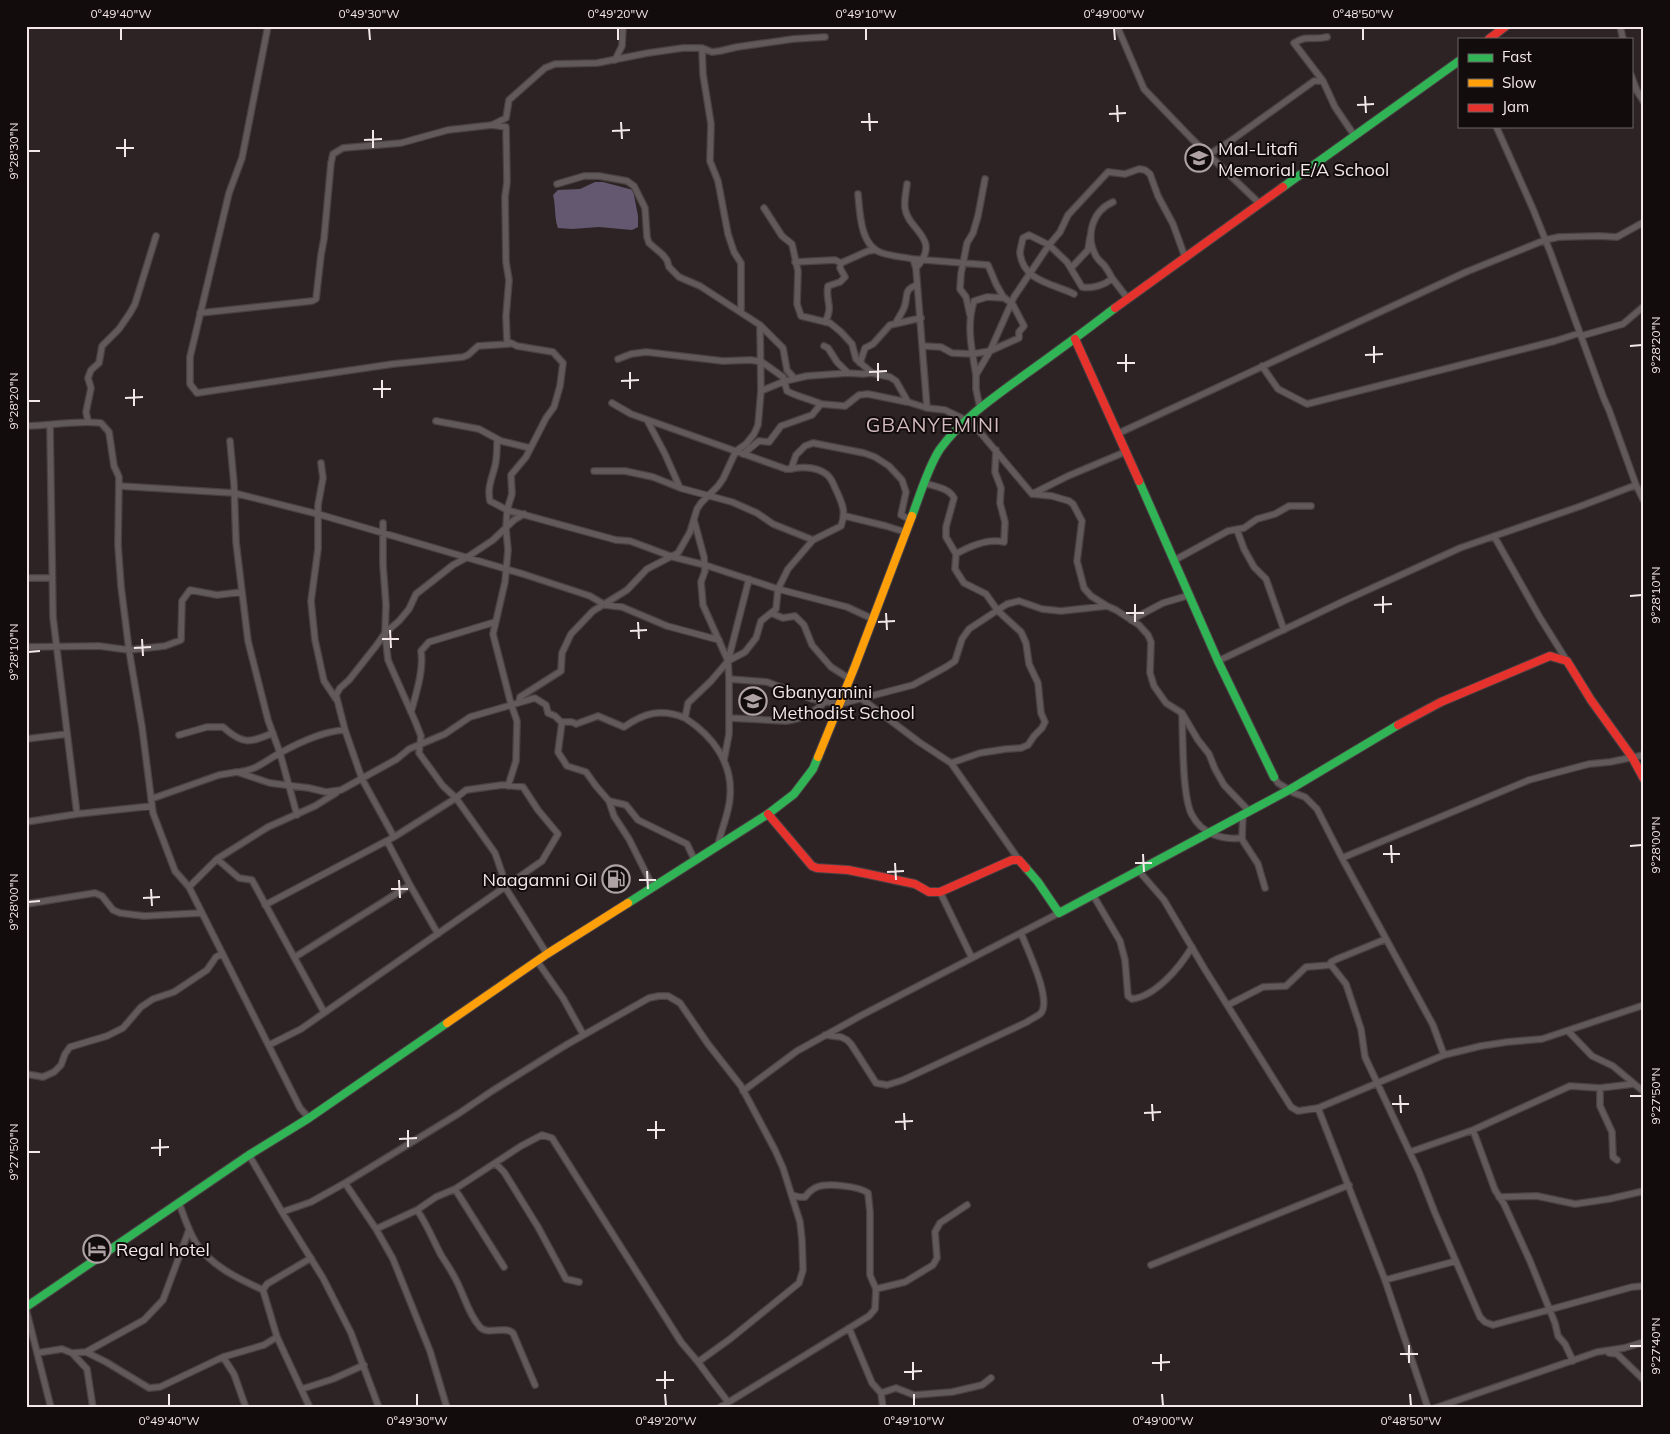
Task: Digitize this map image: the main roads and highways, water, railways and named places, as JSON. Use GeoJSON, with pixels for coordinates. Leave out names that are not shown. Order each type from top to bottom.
{"type":"FeatureCollection","features":[{"type":"Feature","properties":{"kind":"main road"},"geometry":{"type":"LineString","coordinates":[[1490,38],[1506,26]]}},
{"type":"Feature","properties":{"kind":"main road"},"geometry":{"type":"LineString","coordinates":[[26,1308],[249,1156],[309,1118],[536,961],[768,814],[794,794],[807,778],[820,753],[924,483],[939,451],[967,419],[1185,257],[1458,62]]}},
{"type":"Feature","properties":{"kind":"main road"},"geometry":{"type":"LineString","coordinates":[[1075,339],[1218,661],[1274,777]]}},
{"type":"Feature","properties":{"kind":"main road"},"geometry":{"type":"LineString","coordinates":[[768,814],[812,866],[856,871],[915,884],[929,892],[940,892],[1012,860],[1019,860],[1038,882],[1059,913],[1210,834],[1441,702],[1554,656],[1567,660],[1591,700],[1632,757],[1644,779]]}},
{"type":"Feature","properties":{"kind":"place","name":"Mal-Litafi Memorial E/A School"},"geometry":{"type":"Point","coordinates":[1199,158]}},
{"type":"Feature","properties":{"kind":"place","name":"Gbanyamini Methodist School"},"geometry":{"type":"Point","coordinates":[753,701]}},
{"type":"Feature","properties":{"kind":"place","name":"Naagamni Oil"},"geometry":{"type":"Point","coordinates":[616,879]}},
{"type":"Feature","properties":{"kind":"place","name":"Regal hotel"},"geometry":{"type":"Point","coordinates":[97,1249]}},
{"type":"Feature","properties":{"kind":"district","name":"GBANYEMINI"},"geometry":{"type":"Point","coordinates":[933,424]}}]}
